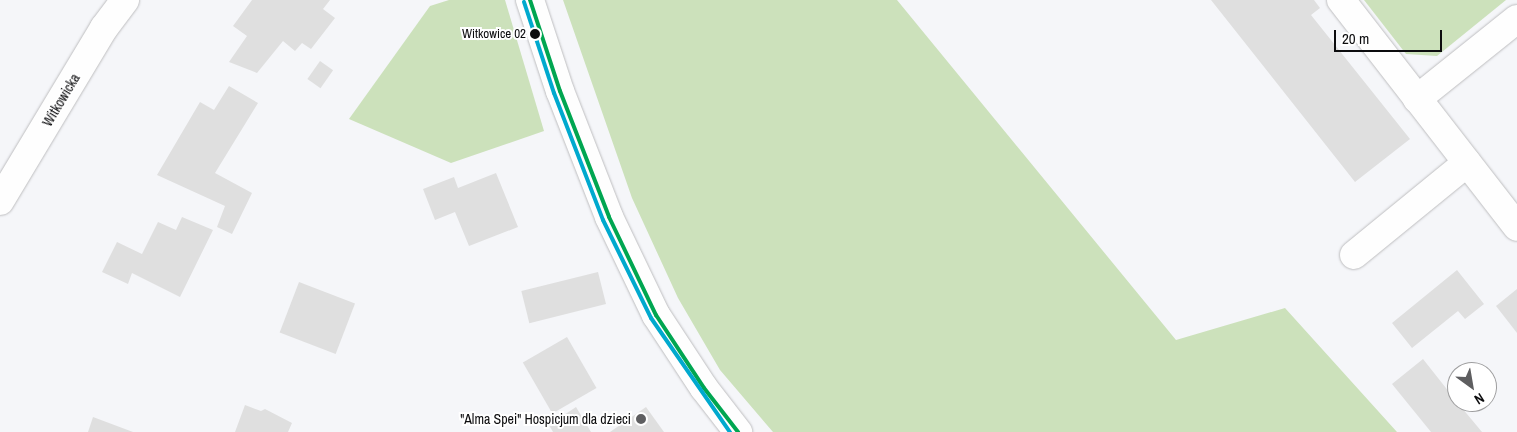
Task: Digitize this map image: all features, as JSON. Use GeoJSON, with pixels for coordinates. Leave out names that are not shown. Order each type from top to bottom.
{"type":"FeatureCollection","features":[{"type":"Feature","properties":{"kind":"street","name":"Witkowicka"},"geometry":{"type":"LineString","coordinates":[[0,201],[104,28],[125,0]]}},
{"type":"Feature","properties":{"kind":"street"},"geometry":{"type":"LineString","coordinates":[[530,0],[560,91],[613,226],[656,315],[704,388],[738,432]]}},
{"type":"Feature","properties":{"kind":"street"},"geometry":{"type":"LineString","coordinates":[[1340,0],[1517,227]]}},
{"type":"Feature","properties":{"kind":"street"},"geometry":{"type":"LineString","coordinates":[[1417,99],[1517,18]]}},
{"type":"Feature","properties":{"kind":"street"},"geometry":{"type":"LineString","coordinates":[[1354,255],[1467,163]]}},
{"type":"Feature","properties":{"kind":"green space"},"geometry":{"type":"Polygon","coordinates":[[[449,0],[505,0],[544,131],[451,163],[349,119],[430,6],[449,0]]]}},
{"type":"Feature","properties":{"kind":"green space"},"geometry":{"type":"Polygon","coordinates":[[[563,0],[897,0],[1176,340],[1285,308],[1397,432],[773,432],[720,370],[678,298],[632,198],[563,0]]]}},
{"type":"Feature","properties":{"kind":"green space"},"geometry":{"type":"Polygon","coordinates":[[[1364,0],[1506,0],[1437,56],[1406,54],[1364,0]]]}},
{"type":"Feature","properties":{"kind":"building"},"geometry":{"type":"Polygon","coordinates":[[[252,0],[330,0],[323,9],[335,18],[311,49],[302,43],[295,51],[283,41],[257,73],[229,62],[247,36],[233,26],[252,0]]]}},
{"type":"Feature","properties":{"kind":"building"},"geometry":{"type":"Polygon","coordinates":[[[1211,0],[1314,0],[1320,8],[1311,15],[1410,139],[1355,182],[1211,0]]]}},
{"type":"Feature","properties":{"kind":"building"},"geometry":{"type":"Polygon","coordinates":[[[320,61],[333,70],[320,88],[307,79],[320,61]]]}},
{"type":"Feature","properties":{"kind":"building"},"geometry":{"type":"Polygon","coordinates":[[[229,86],[258,103],[215,173],[252,193],[232,234],[217,227],[225,206],[157,175],[200,102],[214,110],[229,86]]]}},
{"type":"Feature","properties":{"kind":"building"},"geometry":{"type":"Polygon","coordinates":[[[496,173],[518,227],[469,246],[455,212],[435,220],[423,189],[454,177],[458,188],[496,173]]]}},
{"type":"Feature","properties":{"kind":"building"},"geometry":{"type":"Polygon","coordinates":[[[182,217],[213,230],[180,297],[132,273],[128,284],[102,272],[117,242],[142,254],[158,222],[176,230],[182,217]]]}},
{"type":"Feature","properties":{"kind":"building"},"geometry":{"type":"Polygon","coordinates":[[[1457,270],[1484,304],[1465,319],[1458,311],[1412,348],[1392,323],[1457,270]]]}},
{"type":"Feature","properties":{"kind":"building"},"geometry":{"type":"Polygon","coordinates":[[[598,272],[606,304],[529,323],[521,291],[598,272]]]}},
{"type":"Feature","properties":{"kind":"building"},"geometry":{"type":"Polygon","coordinates":[[[299,282],[355,304],[336,354],[280,332],[299,282]]]}},
{"type":"Feature","properties":{"kind":"building"},"geometry":{"type":"Polygon","coordinates":[[[1517,289],[1517,333],[1496,306],[1517,289]]]}},
{"type":"Feature","properties":{"kind":"building"},"geometry":{"type":"Polygon","coordinates":[[[567,337],[596,388],[552,414],[523,363],[567,337]]]}},
{"type":"Feature","properties":{"kind":"building"},"geometry":{"type":"Polygon","coordinates":[[[1423,359],[1447,389],[1447,412],[1465,412],[1482,432],[1431,432],[1392,384],[1423,359]]]}},
{"type":"Feature","properties":{"kind":"building"},"geometry":{"type":"Polygon","coordinates":[[[245,405],[261,411],[265,409],[292,423],[288,432],[235,432],[245,405]]]}},
{"type":"Feature","properties":{"kind":"building"},"geometry":{"type":"Polygon","coordinates":[[[576,407],[591,432],[553,432],[549,425],[576,407]]]}},
{"type":"Feature","properties":{"kind":"building","name":"\"Alma Spei\" Hospicjum dla dzieci"},"geometry":{"type":"Polygon","coordinates":[[[646,407],[664,432],[610,432],[646,407]]]}},
{"type":"Feature","properties":{"kind":"building"},"geometry":{"type":"Polygon","coordinates":[[[93,417],[133,432],[88,432],[93,417]]]}},
{"type":"Feature","properties":{"kind":"transit line"},"geometry":{"type":"LineString","coordinates":[[530,0],[560,91],[609,217],[656,315],[704,388],[738,432]]}},
{"type":"Feature","properties":{"kind":"transit line"},"geometry":{"type":"LineString","coordinates":[[524,2],[554,93],[603,220],[651,318],[730,432]]}},
{"type":"Feature","properties":{"kind":"place","name":"Witkowice 02"},"geometry":{"type":"Point","coordinates":[535,34]}},
{"type":"Feature","properties":{"kind":"place","name":"\"Alma Spei\" Hospicjum dla dzieci"},"geometry":{"type":"Point","coordinates":[641,419]}}]}
